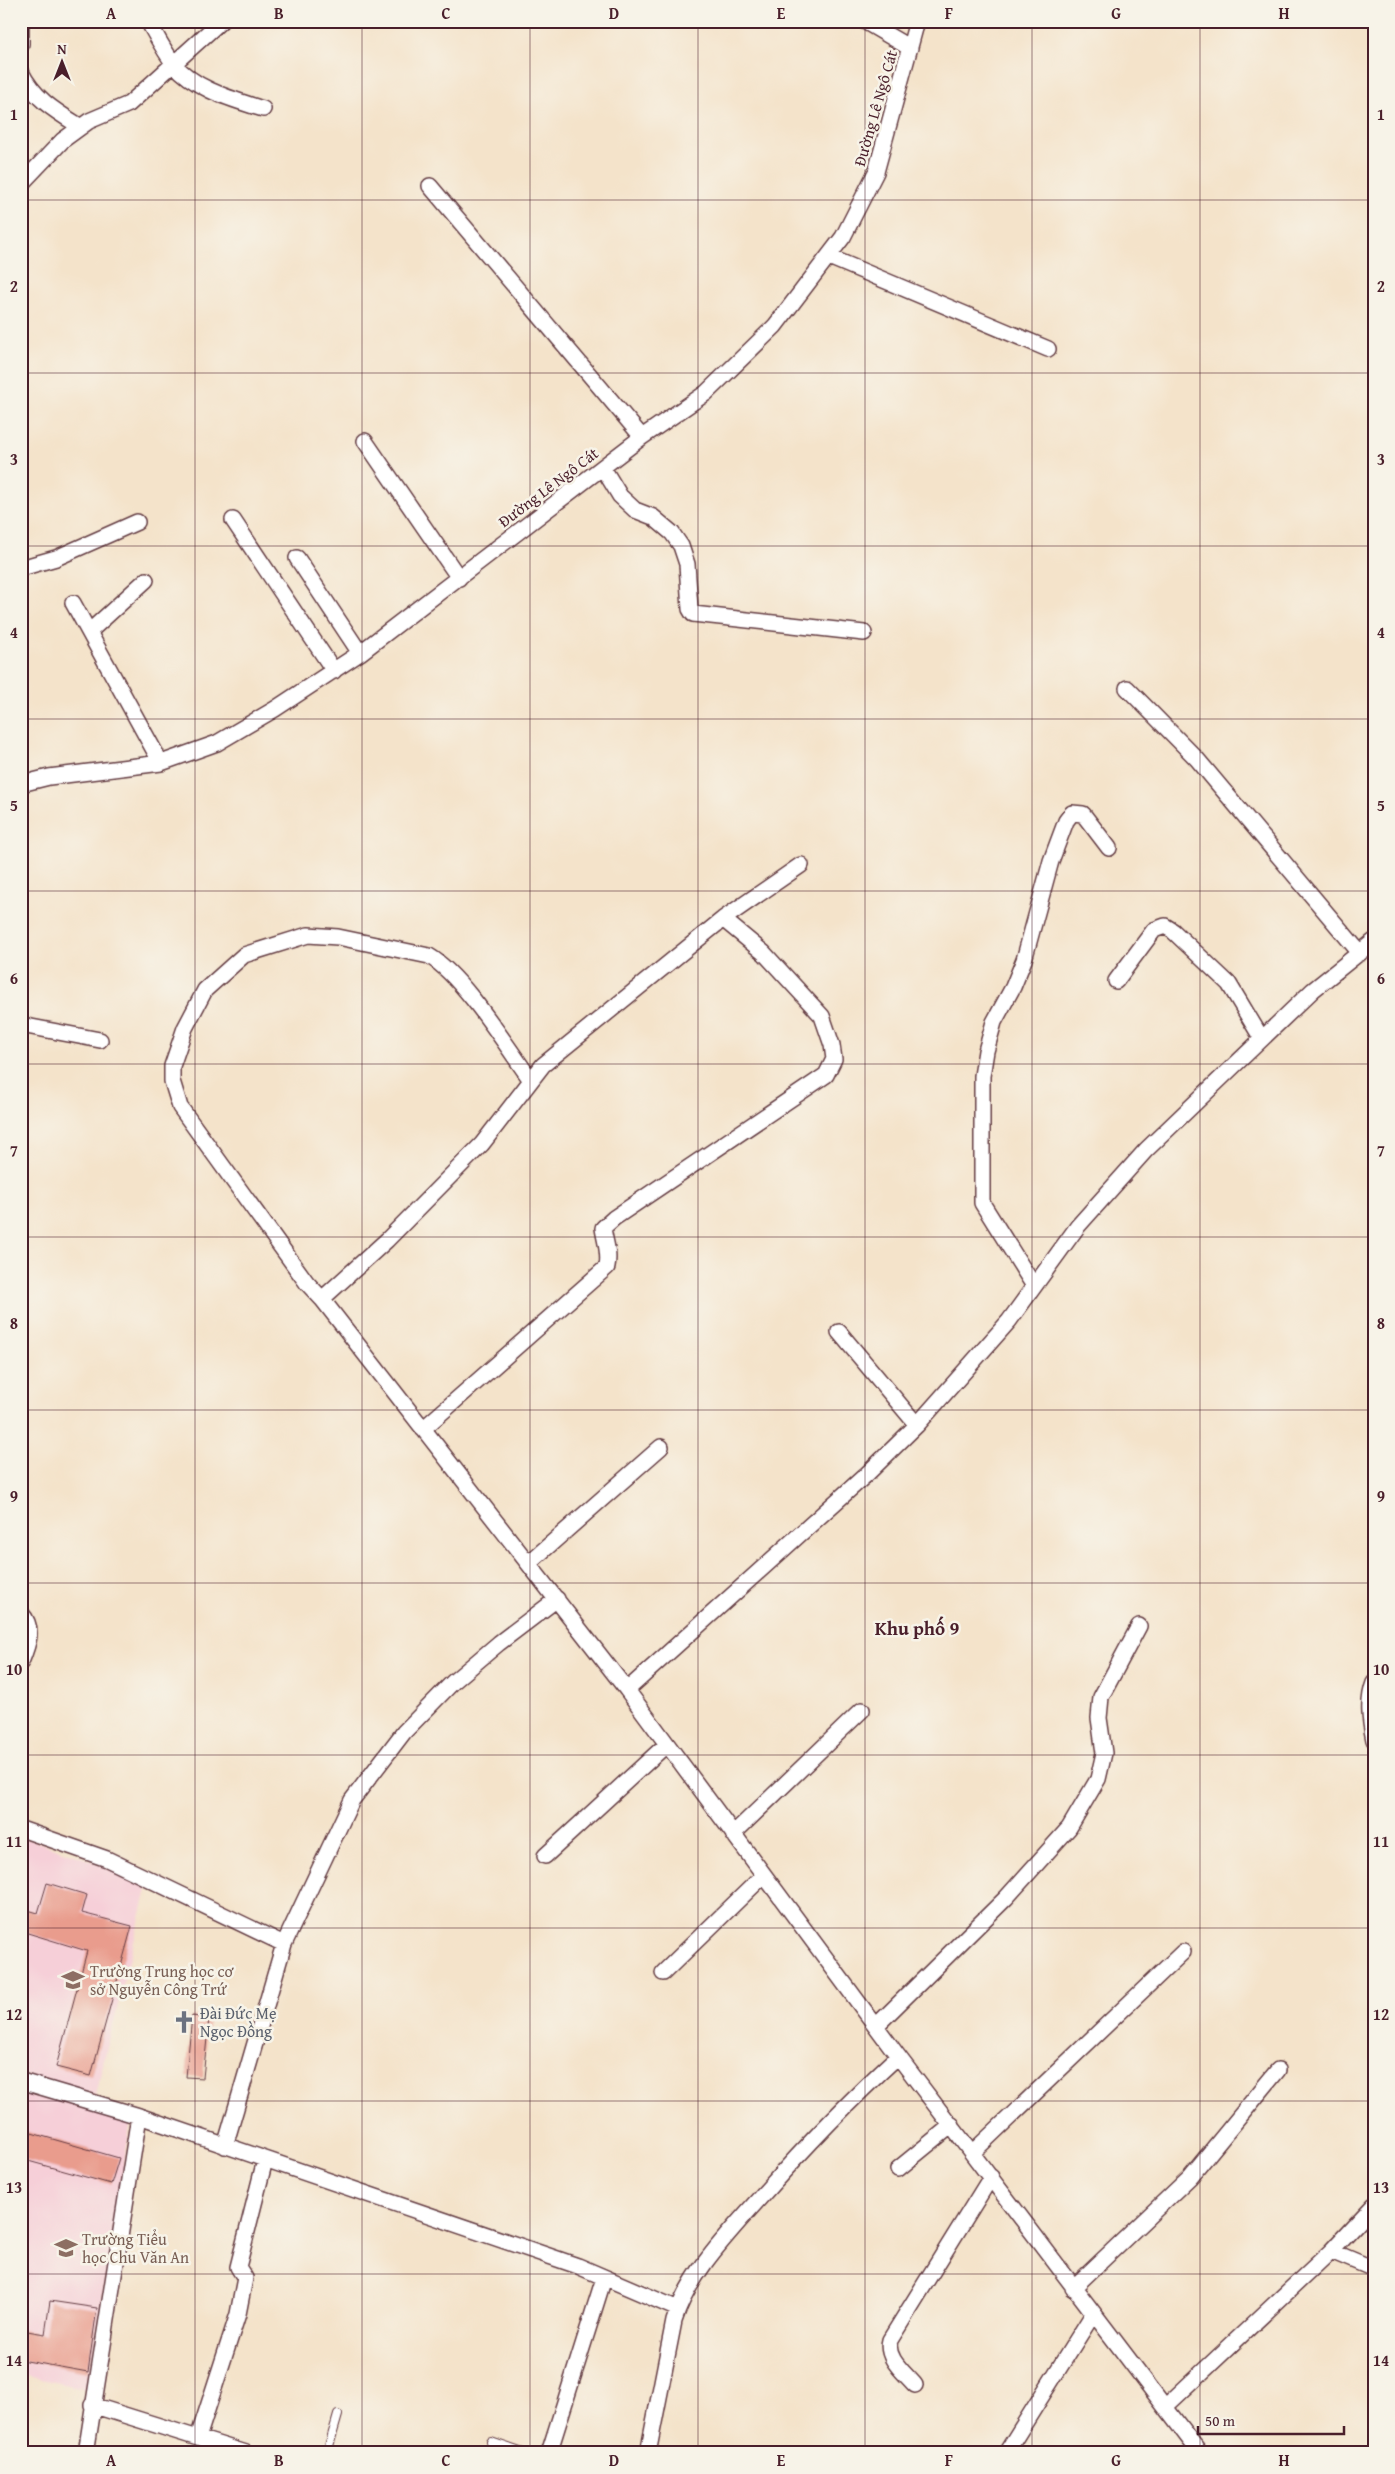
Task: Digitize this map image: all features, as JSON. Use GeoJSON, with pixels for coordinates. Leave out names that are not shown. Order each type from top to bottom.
{"type":"FeatureCollection","features":[{"type":"Feature","properties":{"kind":"street"},"geometry":{"type":"LineString","coordinates":[[148,21],[175,64],[196,82],[232,99],[263,109]]}},
{"type":"Feature","properties":{"kind":"street"},"geometry":{"type":"LineString","coordinates":[[21,184],[63,140],[81,127],[129,104],[221,21]]}},
{"type":"Feature","properties":{"kind":"street"},"geometry":{"type":"LineString","coordinates":[[864,21],[910,48]]}},
{"type":"Feature","properties":{"kind":"street","name":"Đường Lê Ngô Cát"},"geometry":{"type":"LineString","coordinates":[[21,784],[49,776],[161,763],[217,743],[275,710],[360,653],[642,437],[706,393],[775,326],[843,237],[876,172],[917,21]]}},
{"type":"Feature","properties":{"kind":"street"},"geometry":{"type":"LineString","coordinates":[[21,25],[21,44]]}},
{"type":"Feature","properties":{"kind":"street"},"geometry":{"type":"LineString","coordinates":[[21,72],[28,86],[46,105],[81,127]]}},
{"type":"Feature","properties":{"kind":"street"},"geometry":{"type":"LineString","coordinates":[[430,186],[642,437]]}},
{"type":"Feature","properties":{"kind":"street"},"geometry":{"type":"LineString","coordinates":[[829,257],[1048,349]]}},
{"type":"Feature","properties":{"kind":"street"},"geometry":{"type":"LineString","coordinates":[[365,441],[459,578]]}},
{"type":"Feature","properties":{"kind":"street"},"geometry":{"type":"LineString","coordinates":[[603,468],[620,496],[635,510],[653,518],[672,533],[681,546],[687,564],[690,609],[693,614],[864,633]]}},
{"type":"Feature","properties":{"kind":"street"},"geometry":{"type":"LineString","coordinates":[[233,520],[334,672]]}},
{"type":"Feature","properties":{"kind":"street"},"geometry":{"type":"LineString","coordinates":[[21,568],[56,558],[137,522]]}},
{"type":"Feature","properties":{"kind":"street"},"geometry":{"type":"LineString","coordinates":[[297,558],[360,653]]}},
{"type":"Feature","properties":{"kind":"street"},"geometry":{"type":"LineString","coordinates":[[89,632],[146,580]]}},
{"type":"Feature","properties":{"kind":"street"},"geometry":{"type":"LineString","coordinates":[[73,602],[161,763]]}},
{"type":"Feature","properties":{"kind":"street"},"geometry":{"type":"LineString","coordinates":[[1127,688],[1197,759],[1360,953]]}},
{"type":"Feature","properties":{"kind":"street"},"geometry":{"type":"LineString","coordinates":[[1034,1286],[982,1203],[982,1076],[986,1051],[994,1022],[1013,987],[1024,960],[1050,861],[1066,821],[1072,813],[1083,814],[1109,848]]}},
{"type":"Feature","properties":{"kind":"street"},"geometry":{"type":"LineString","coordinates":[[322,1299],[387,1240],[482,1144],[531,1080],[550,1059],[723,919],[801,865]]}},
{"type":"Feature","properties":{"kind":"street"},"geometry":{"type":"LineString","coordinates":[[423,1429],[607,1267],[610,1255],[605,1243],[603,1228],[614,1218],[826,1074],[834,1059],[832,1045],[822,1016],[764,953],[723,919]]}},
{"type":"Feature","properties":{"kind":"street"},"geometry":{"type":"LineString","coordinates":[[1116,981],[1154,930],[1166,926],[1173,930],[1229,984],[1262,1039]]}},
{"type":"Feature","properties":{"kind":"street"},"geometry":{"type":"LineString","coordinates":[[531,1080],[464,990],[441,963],[429,956],[338,937],[308,935],[244,955],[205,990],[185,1028],[172,1066],[172,1081],[180,1107],[306,1283],[322,1299],[627,1690],[877,2025],[898,2056],[952,2125],[1197,2452]]}},
{"type":"Feature","properties":{"kind":"street"},"geometry":{"type":"LineString","coordinates":[[627,1690],[868,1473],[918,1425],[1008,1321],[1078,1226],[1146,1150],[1313,990],[1374,941]]}},
{"type":"Feature","properties":{"kind":"street"},"geometry":{"type":"LineString","coordinates":[[21,1024],[100,1040]]}},
{"type":"Feature","properties":{"kind":"street"},"geometry":{"type":"LineString","coordinates":[[838,1332],[918,1425]]}},
{"type":"Feature","properties":{"kind":"street"},"geometry":{"type":"LineString","coordinates":[[529,1563],[661,1447]]}},
{"type":"Feature","properties":{"kind":"street"},"geometry":{"type":"LineString","coordinates":[[225,2146],[284,1944],[352,1800],[404,1732],[453,1682],[499,1643],[557,1599]]}},
{"type":"Feature","properties":{"kind":"street"},"geometry":{"type":"LineString","coordinates":[[21,1613],[28,1623],[30,1638],[21,1662]]}},
{"type":"Feature","properties":{"kind":"street"},"geometry":{"type":"LineString","coordinates":[[877,2025],[1006,1898],[1069,1828],[1098,1779],[1104,1753],[1099,1718],[1102,1697],[1139,1626]]}},
{"type":"Feature","properties":{"kind":"street"},"geometry":{"type":"LineString","coordinates":[[1374,1683],[1370,1694],[1370,1723],[1374,1740]]}},
{"type":"Feature","properties":{"kind":"street"},"geometry":{"type":"LineString","coordinates":[[733,1834],[862,1710]]}},
{"type":"Feature","properties":{"kind":"street"},"geometry":{"type":"LineString","coordinates":[[545,1856],[667,1744]]}},
{"type":"Feature","properties":{"kind":"street"},"geometry":{"type":"LineString","coordinates":[[21,1828],[107,1859],[284,1944]]}},
{"type":"Feature","properties":{"kind":"street"},"geometry":{"type":"LineString","coordinates":[[663,1973],[764,1876]]}},
{"type":"Feature","properties":{"kind":"street"},"geometry":{"type":"LineString","coordinates":[[972,2152],[1183,1952]]}},
{"type":"Feature","properties":{"kind":"street"},"geometry":{"type":"LineString","coordinates":[[648,2453],[678,2309],[701,2267],[811,2141],[898,2056]]}},
{"type":"Feature","properties":{"kind":"street"},"geometry":{"type":"LineString","coordinates":[[1073,2288],[1190,2177],[1278,2070]]}},
{"type":"Feature","properties":{"kind":"street"},"geometry":{"type":"LineString","coordinates":[[21,2081],[139,2116],[578,2266],[678,2309]]}},
{"type":"Feature","properties":{"kind":"street"},"geometry":{"type":"LineString","coordinates":[[86,2453],[92,2405],[139,2116]]}},
{"type":"Feature","properties":{"kind":"street"},"geometry":{"type":"LineString","coordinates":[[898,2169],[952,2125]]}},
{"type":"Feature","properties":{"kind":"street"},"geometry":{"type":"LineString","coordinates":[[198,2438],[238,2314],[245,2278],[238,2267],[264,2160]]}},
{"type":"Feature","properties":{"kind":"street"},"geometry":{"type":"LineString","coordinates":[[915,2385],[890,2356],[888,2348],[890,2340],[991,2177]]}},
{"type":"Feature","properties":{"kind":"street"},"geometry":{"type":"LineString","coordinates":[[1164,2407],[1331,2251],[1374,2205]]}},
{"type":"Feature","properties":{"kind":"street"},"geometry":{"type":"LineString","coordinates":[[1331,2251],[1374,2269]]}},
{"type":"Feature","properties":{"kind":"street"},"geometry":{"type":"LineString","coordinates":[[549,2453],[604,2278]]}},
{"type":"Feature","properties":{"kind":"street"},"geometry":{"type":"LineString","coordinates":[[1006,2453],[1092,2314]]}},
{"type":"Feature","properties":{"kind":"street"},"geometry":{"type":"LineString","coordinates":[[92,2405],[246,2453]]}},
{"type":"Feature","properties":{"kind":"lane"},"geometry":{"type":"LineString","coordinates":[[327,2453],[338,2415]]}},
{"type":"Feature","properties":{"kind":"lane"},"geometry":{"type":"LineString","coordinates":[[491,2442],[523,2453]]}},
{"type":"Feature","properties":{"kind":"shaded area","name":"Trường Trung học cơ sở Nguyễn Công Trứ"},"geometry":{"type":"Polygon","coordinates":[[[21,1836],[103,1865],[148,1886],[95,2096],[21,2074],[21,1836]]]}},
{"type":"Feature","properties":{"kind":"shaded area","name":"Trường Tiểu học Chu Văn An"},"geometry":{"type":"Polygon","coordinates":[[[21,2088],[131,2121],[88,2389],[21,2375],[21,2088]]]}},
{"type":"Feature","properties":{"kind":"building"},"geometry":{"type":"Polygon","coordinates":[[[47,1883],[87,1895],[82,1913],[132,1926],[91,2076],[56,2067],[87,1951],[21,1931],[21,1908],[38,1913],[47,1883]]]}},
{"type":"Feature","properties":{"kind":"building"},"geometry":{"type":"Polygon","coordinates":[[[192,2016],[209,2018],[203,2078],[186,2077],[192,2016]]]}},
{"type":"Feature","properties":{"kind":"building"},"geometry":{"type":"Polygon","coordinates":[[[21,2130],[119,2158],[111,2184],[21,2159],[21,2130]]]}},
{"type":"Feature","properties":{"kind":"building"},"geometry":{"type":"Polygon","coordinates":[[[50,2301],[97,2308],[88,2372],[21,2360],[21,2330],[45,2334],[50,2301]]]}},
{"type":"Feature","properties":{"kind":"place","name":"Trường Trung học cơ sở Nguyễn Công Trứ"},"geometry":{"type":"Point","coordinates":[73,1980]}},
{"type":"Feature","properties":{"kind":"place","name":"Đài Đức Mẹ Ngọc Đồng"},"geometry":{"type":"Point","coordinates":[184,2022]}},
{"type":"Feature","properties":{"kind":"place","name":"Trường Tiểu học Chu Văn An"},"geometry":{"type":"Point","coordinates":[66,2248]}},
{"type":"Feature","properties":{"kind":"district","name":"Khu phố 9"},"geometry":{"type":"Point","coordinates":[917,1628]}}]}
